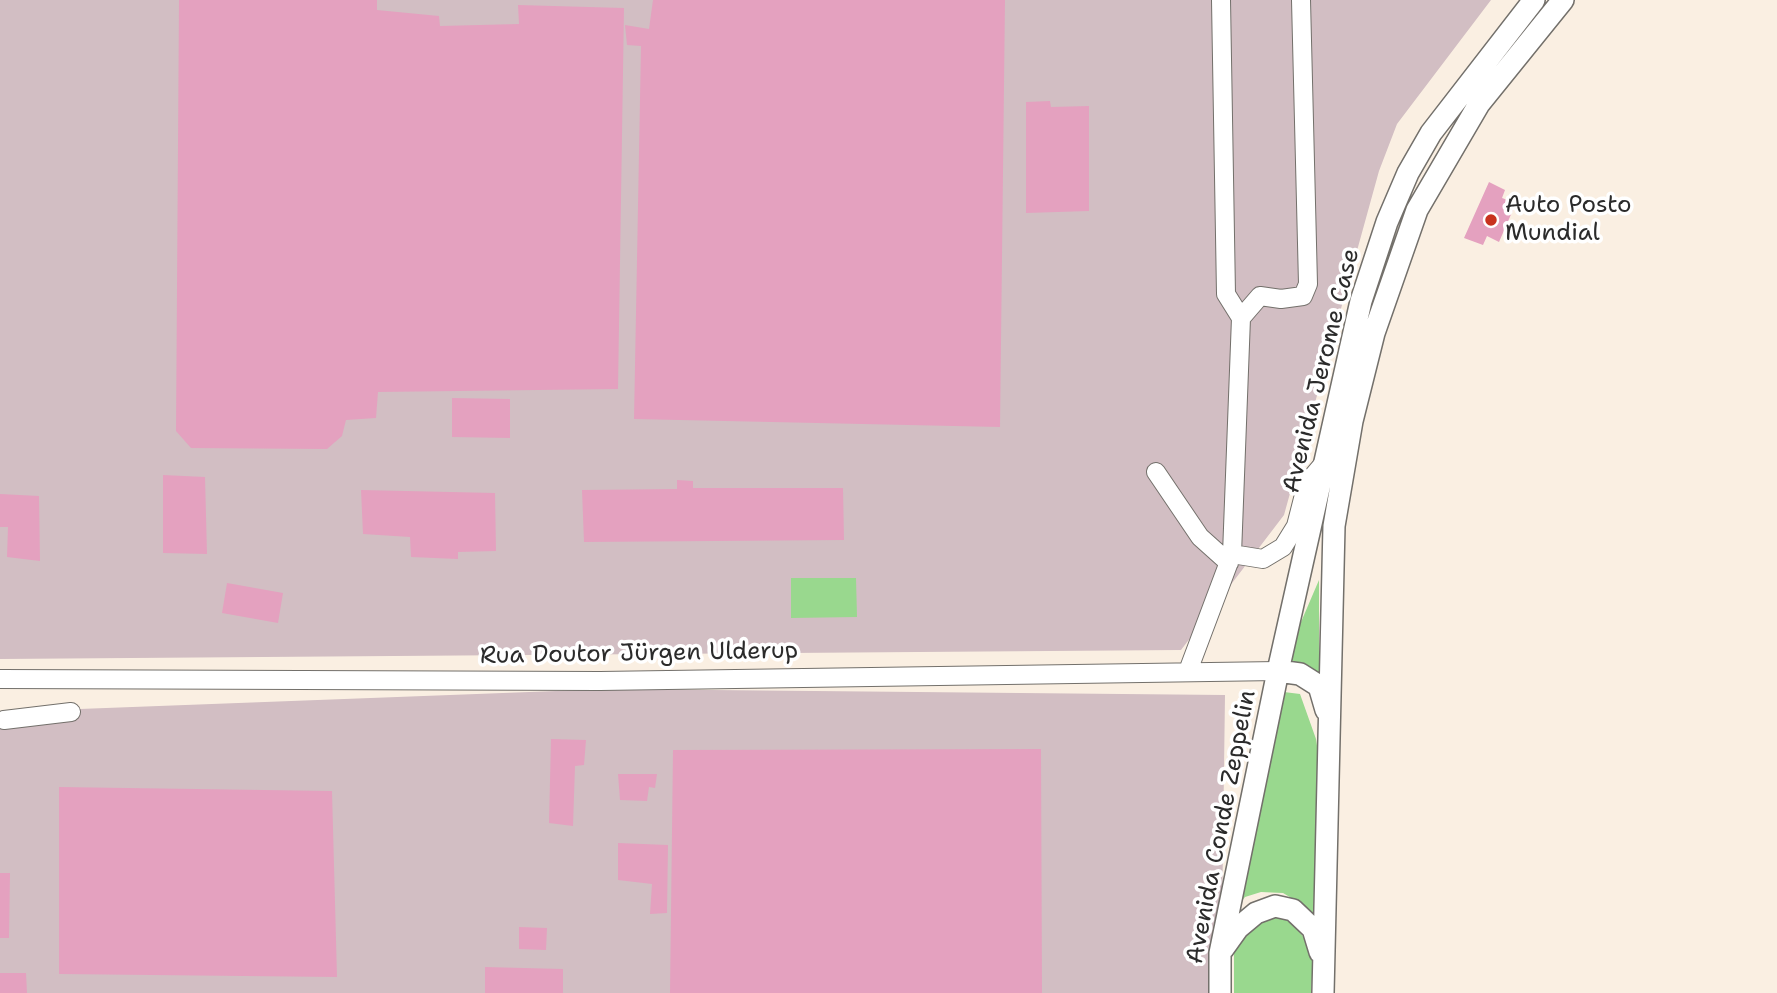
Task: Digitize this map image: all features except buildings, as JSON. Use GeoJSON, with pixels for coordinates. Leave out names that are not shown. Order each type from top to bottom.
{"type":"FeatureCollection","features":[{"type":"Feature","properties":{"kind":"main road","name":"Avenida Jerome Case"},"geometry":{"type":"LineString","coordinates":[[1278,671],[1361,301],[1387,222],[1408,173],[1431,133],[1534,0]]}},
{"type":"Feature","properties":{"kind":"main road","name":"Avenida Jerome Case"},"geometry":{"type":"LineString","coordinates":[[1330,725],[1334,526],[1352,421],[1374,333],[1417,210],[1479,104],[1563,0]]}},
{"type":"Feature","properties":{"kind":"main road"},"geometry":{"type":"LineString","coordinates":[[1278,671],[1300,674],[1319,686],[1330,725],[1323,993]]}},
{"type":"Feature","properties":{"kind":"main road","name":"Avenida Conde Zeppelin"},"geometry":{"type":"LineString","coordinates":[[1220,993],[1220,953],[1278,671]]}},
{"type":"Feature","properties":{"kind":"main road"},"geometry":{"type":"LineString","coordinates":[[1220,953],[1238,928],[1256,912],[1275,906],[1293,910],[1313,929],[1323,960]]}},
{"type":"Feature","properties":{"kind":"street"},"geometry":{"type":"LineString","coordinates":[[1188,671],[1231,559],[1241,318],[1226,294],[1222,0]]}},
{"type":"Feature","properties":{"kind":"street"},"geometry":{"type":"LineString","coordinates":[[1241,318],[1260,296],[1281,299],[1303,296],[1308,284],[1301,0]]}},
{"type":"Feature","properties":{"kind":"street"},"geometry":{"type":"LineString","coordinates":[[1156,472],[1200,537],[1231,559],[1263,559],[1283,547],[1296,526],[1307,484],[1324,461]]}},
{"type":"Feature","properties":{"kind":"street","name":"Rua Doutor Jürgen Ulderup"},"geometry":{"type":"LineString","coordinates":[[0,679],[600,681],[1278,671]]}},
{"type":"Feature","properties":{"kind":"street"},"geometry":{"type":"LineString","coordinates":[[4,720],[71,712]]}},
{"type":"Feature","properties":{"kind":"shaded area"},"geometry":{"type":"Polygon","coordinates":[[[0,0],[1491,0],[1397,124],[1379,171],[1284,515],[1181,650],[0,659],[0,0]]]}},
{"type":"Feature","properties":{"kind":"shaded area"},"geometry":{"type":"Polygon","coordinates":[[[609,689],[1225,695],[1221,993],[0,993],[0,712],[609,689]]]}},
{"type":"Feature","properties":{"kind":"green space"},"geometry":{"type":"Polygon","coordinates":[[[791,578],[856,578],[857,617],[791,618],[791,578]]]}},
{"type":"Feature","properties":{"kind":"green space"},"geometry":{"type":"Polygon","coordinates":[[[1319,580],[1319,676],[1286,657],[1319,580]]]}},
{"type":"Feature","properties":{"kind":"green space"},"geometry":{"type":"Polygon","coordinates":[[[1284,692],[1300,694],[1316,739],[1327,812],[1317,923],[1305,906],[1283,893],[1261,892],[1245,897],[1233,912],[1284,692]]]}},
{"type":"Feature","properties":{"kind":"green space"},"geometry":{"type":"Polygon","coordinates":[[[1274,914],[1292,923],[1314,950],[1311,993],[1234,993],[1234,936],[1274,914]]]}},
{"type":"Feature","properties":{"kind":"place","name":"Auto Posto Mundial"},"geometry":{"type":"Point","coordinates":[1491,220]}}]}
